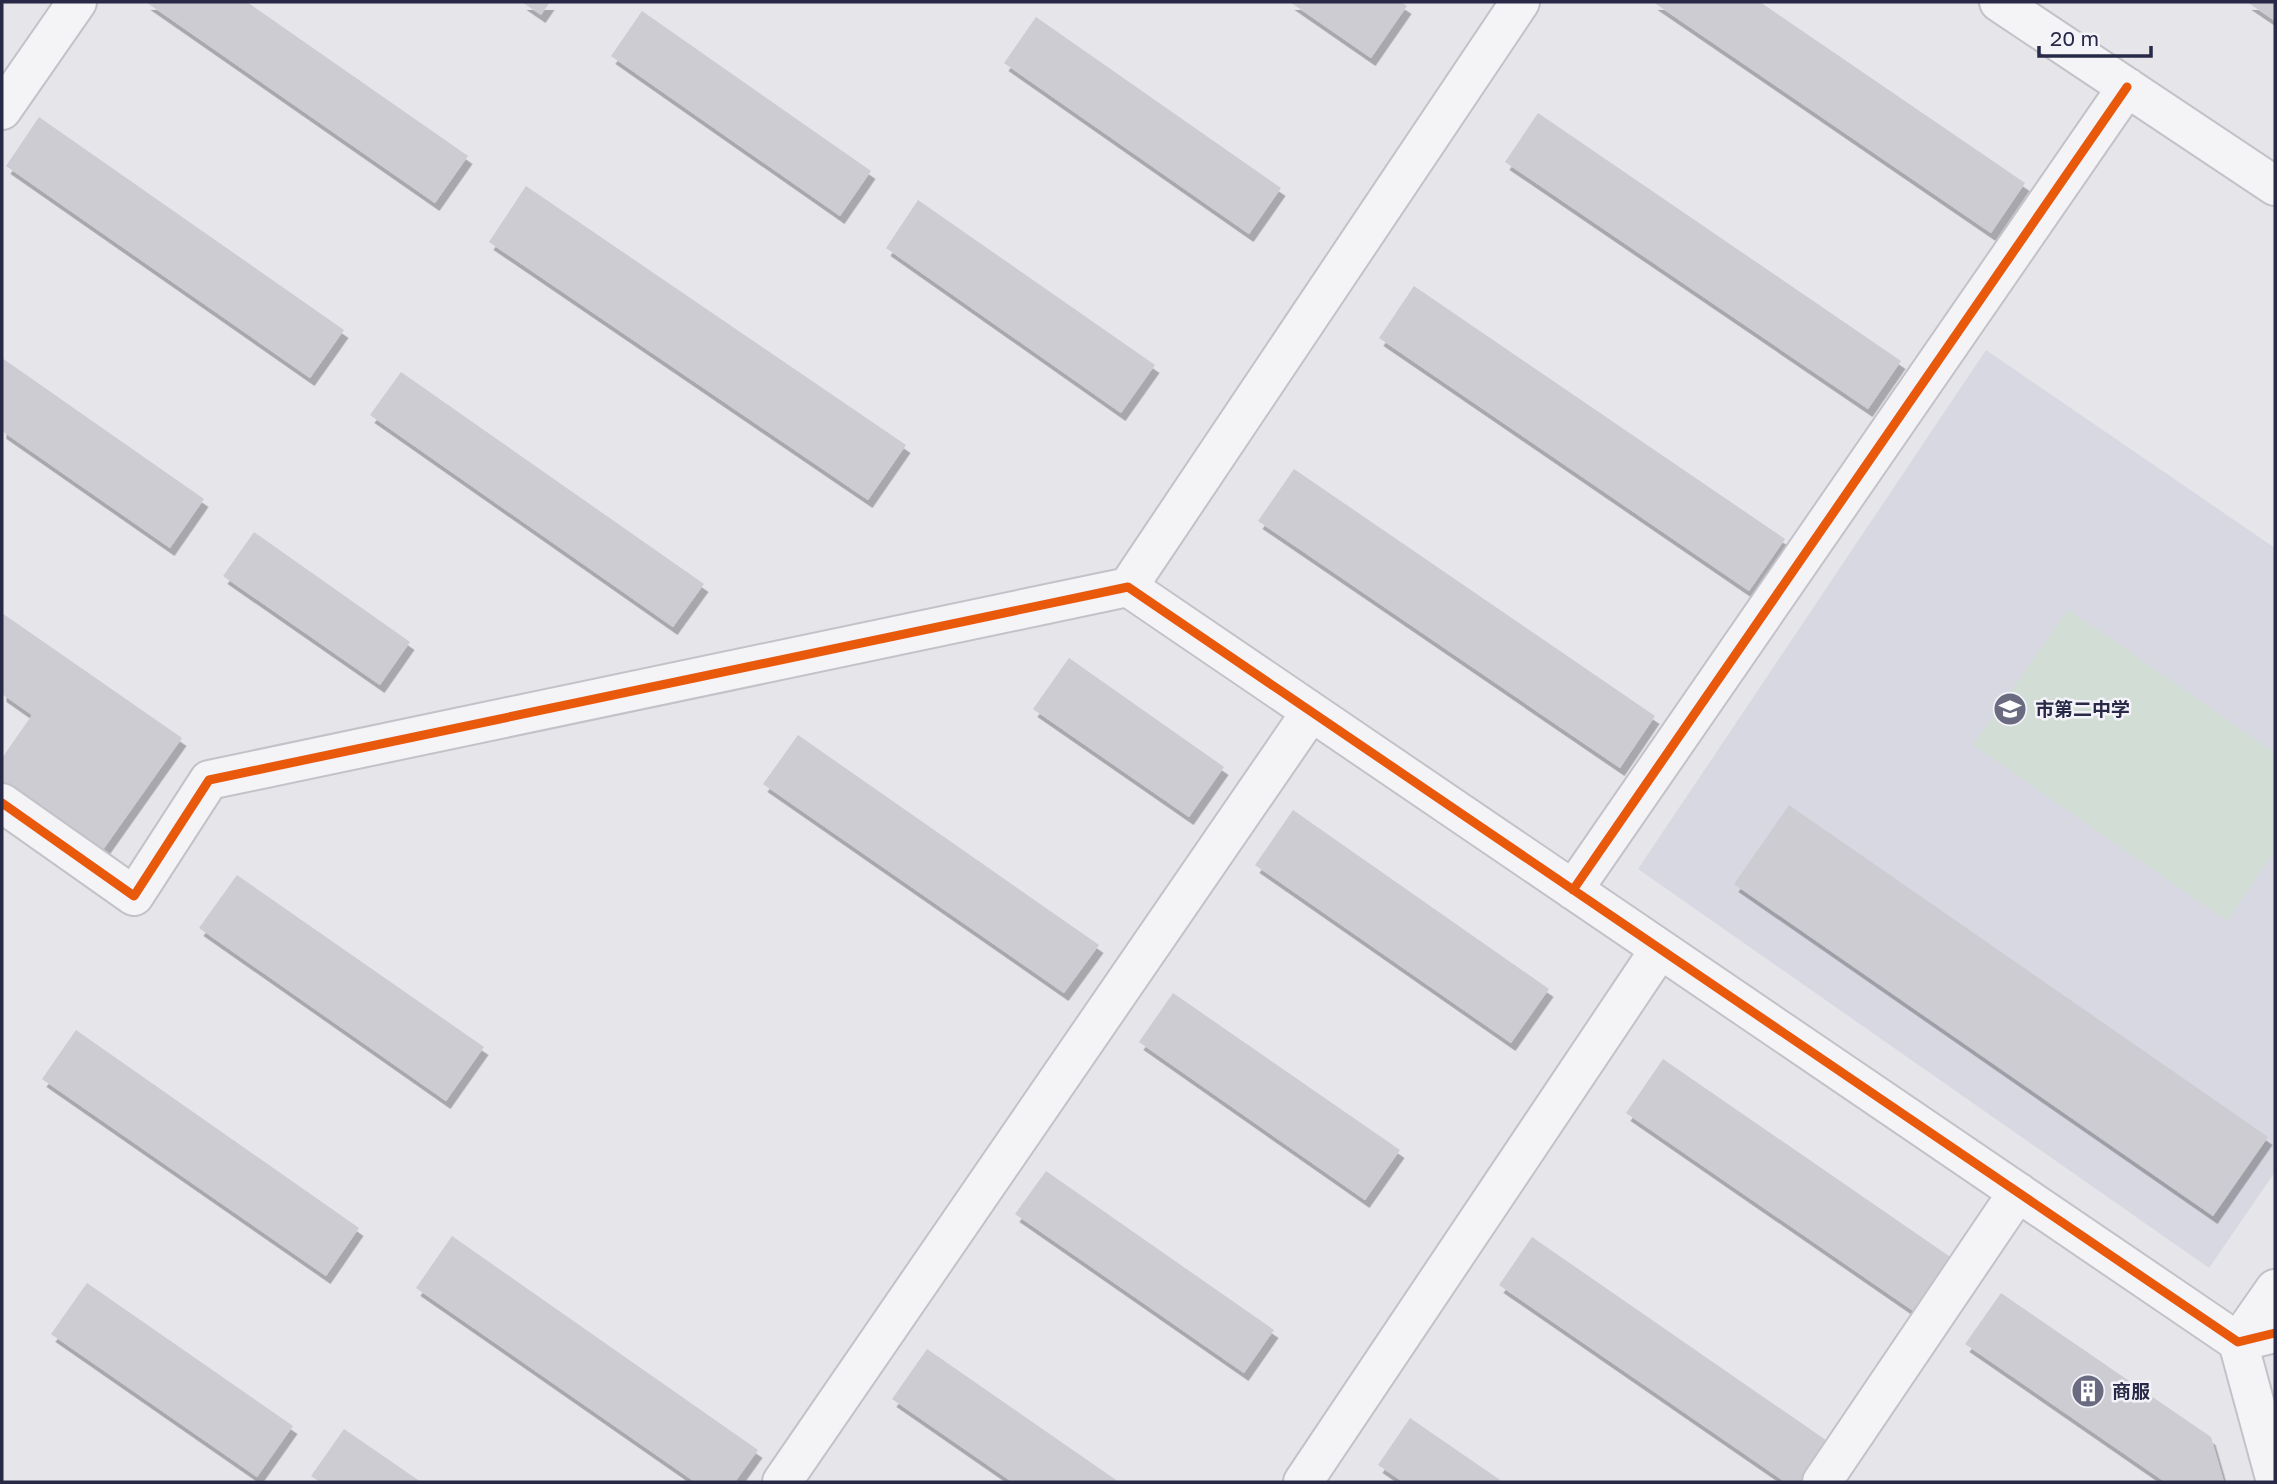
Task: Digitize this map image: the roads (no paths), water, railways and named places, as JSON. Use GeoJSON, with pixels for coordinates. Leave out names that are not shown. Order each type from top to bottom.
{"type":"FeatureCollection","features":[{"type":"Feature","properties":{"kind":"street"},"geometry":{"type":"LineString","coordinates":[[2,110],[77,2]]}},
{"type":"Feature","properties":{"kind":"street"},"geometry":{"type":"LineString","coordinates":[[2,803],[134,896],[209,780],[1128,587],[1520,2]]}},
{"type":"Feature","properties":{"kind":"street"},"geometry":{"type":"LineString","coordinates":[[1999,2],[2275,186]]}},
{"type":"Feature","properties":{"kind":"street"},"geometry":{"type":"LineString","coordinates":[[1573,890],[2127,87]]}},
{"type":"Feature","properties":{"kind":"street"},"geometry":{"type":"LineString","coordinates":[[1128,587],[2238,1342],[2275,1478]]}},
{"type":"Feature","properties":{"kind":"street"},"geometry":{"type":"LineString","coordinates":[[782,1482],[1311,712]]}},
{"type":"Feature","properties":{"kind":"street"},"geometry":{"type":"LineString","coordinates":[[1303,1482],[1660,949]]}},
{"type":"Feature","properties":{"kind":"street"},"geometry":{"type":"LineString","coordinates":[[1822,1482],[2018,1192]]}},
{"type":"Feature","properties":{"kind":"street"},"geometry":{"type":"LineString","coordinates":[[2238,1342],[2275,1289]]}},
{"type":"Feature","properties":{"kind":"street"},"geometry":{"type":"LineString","coordinates":[[2238,1342],[2275,1333]]}},
{"type":"Feature","properties":{"kind":"place","name":"市第二中学"},"geometry":{"type":"Point","coordinates":[2010,709]}},
{"type":"Feature","properties":{"kind":"place","name":"商服"},"geometry":{"type":"Point","coordinates":[2088,1391]}}]}
